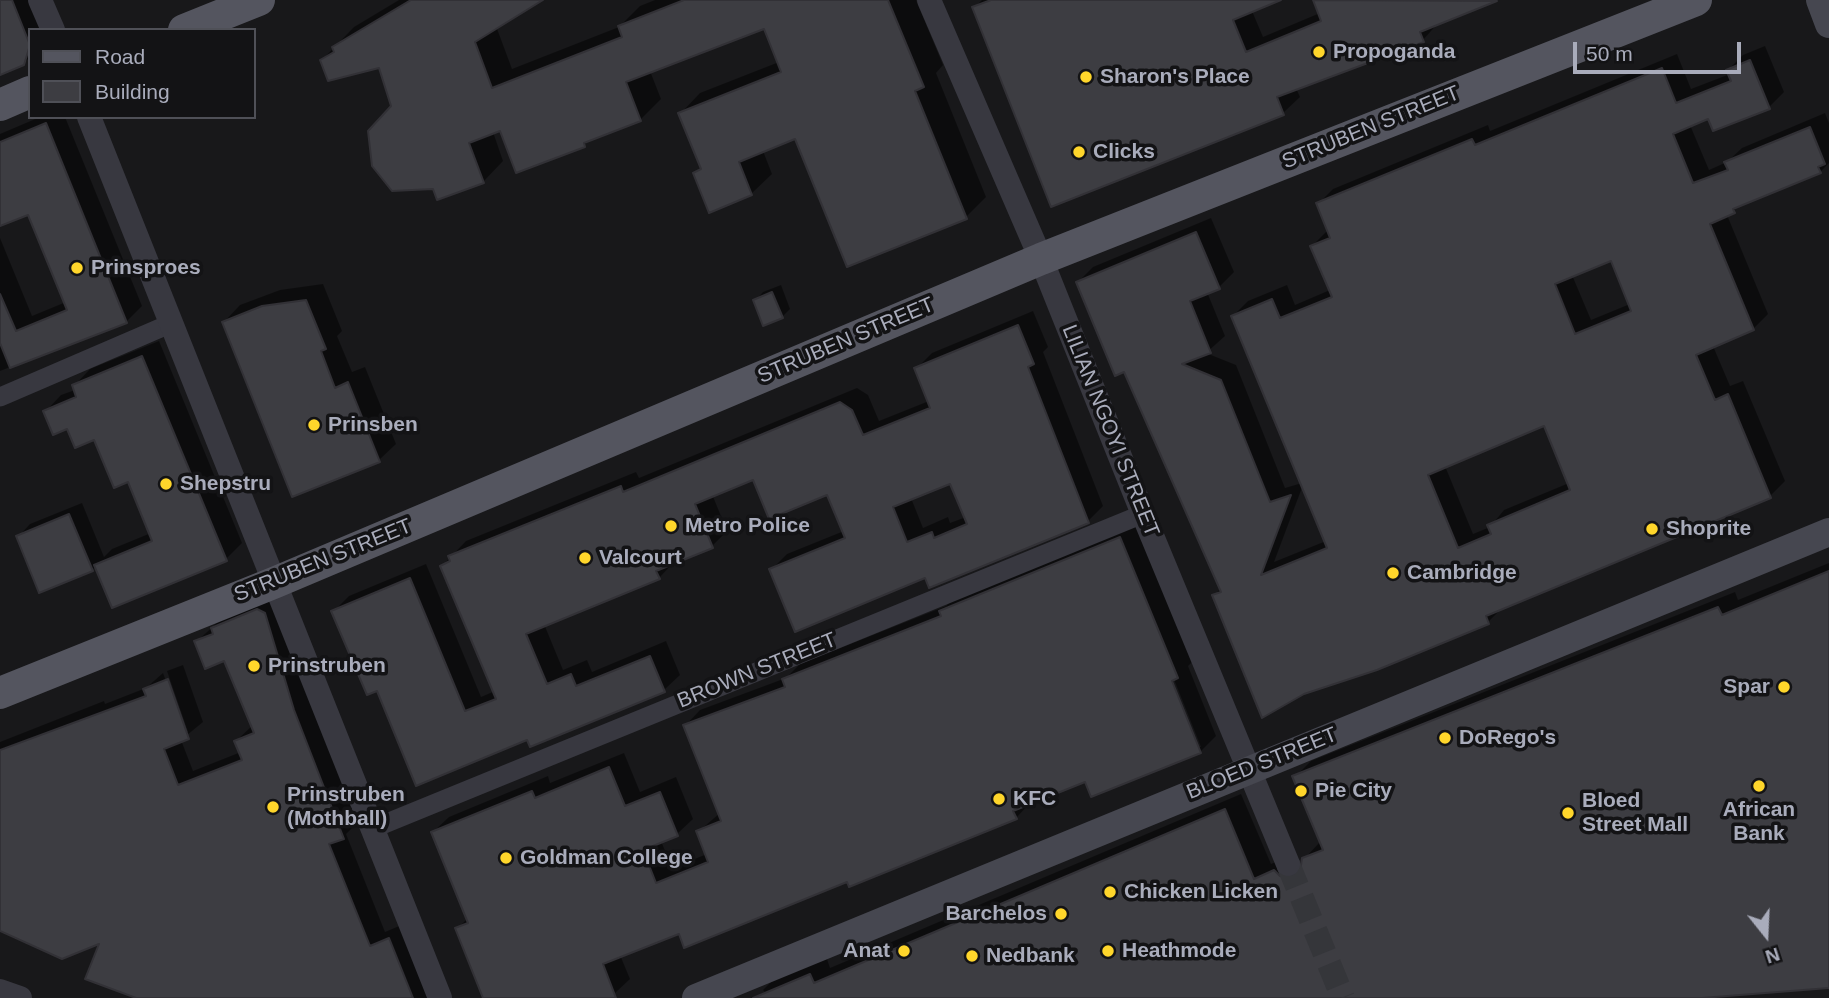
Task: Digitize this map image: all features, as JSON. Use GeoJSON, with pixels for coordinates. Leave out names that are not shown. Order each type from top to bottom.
{"type":"FeatureCollection","features":[{"type":"Feature","properties":{"kind":"main road"},"geometry":{"type":"LineString","coordinates":[[189,28],[258,0]]}},
{"type":"Feature","properties":{"kind":"main road","name":"STRUBEN STREET"},"geometry":{"type":"LineString","coordinates":[[0,693],[276,582],[1041,259],[1696,0]]}},
{"type":"Feature","properties":{"kind":"main road"},"geometry":{"type":"LineString","coordinates":[[1819,0],[1829,24]]}},
{"type":"Feature","properties":{"kind":"main road"},"geometry":{"type":"LineString","coordinates":[[0,104],[28,93]]}},
{"type":"Feature","properties":{"kind":"main road","name":"BLOED STREET"},"geometry":{"type":"LineString","coordinates":[[695,998],[1829,532]]}},
{"type":"Feature","properties":{"kind":"street"},"geometry":{"type":"LineString","coordinates":[[40,0],[52,28]]}},
{"type":"Feature","properties":{"kind":"street","name":"LILIAN NGOYI STREET"},"geometry":{"type":"LineString","coordinates":[[929,0],[1041,259],[1289,864]]}},
{"type":"Feature","properties":{"kind":"street"},"geometry":{"type":"LineString","coordinates":[[90,119],[440,998]]}},
{"type":"Feature","properties":{"kind":"street"},"geometry":{"type":"LineString","coordinates":[[0,397],[172,323]]}},
{"type":"Feature","properties":{"kind":"street","name":"BROWN STREET"},"geometry":{"type":"LineString","coordinates":[[372,829],[1143,513]]}},
{"type":"Feature","properties":{"kind":"street"},"geometry":{"type":"LineString","coordinates":[[0,991],[20,998]]}},
{"type":"Feature","properties":{"kind":"building"},"geometry":{"type":"Polygon","coordinates":[[[0,0],[12,0],[28,40],[28,52],[24,65],[0,75],[0,0]]]}},
{"type":"Feature","properties":{"kind":"building"},"geometry":{"type":"Polygon","coordinates":[[[411,0],[543,0],[475,42],[492,88],[622,37],[618,26],[684,0],[888,0],[924,87],[915,91],[967,219],[847,267],[795,139],[739,162],[752,195],[709,213],[693,173],[701,169],[678,113],[781,72],[764,29],[626,82],[641,121],[584,143],[585,147],[516,173],[500,131],[469,143],[484,183],[437,200],[433,189],[392,191],[372,166],[368,131],[391,106],[379,68],[328,81],[320,60],[334,52],[332,47],[411,0]]]}},
{"type":"Feature","properties":{"kind":"building"},"geometry":{"type":"Polygon","coordinates":[[[991,0],[1281,0],[1233,20],[1246,52],[1321,21],[1313,0],[1497,1],[1420,32],[1424,42],[1277,97],[1284,115],[1051,207],[972,7],[991,0]]]}},
{"type":"Feature","properties":{"kind":"building"},"geometry":{"type":"Polygon","coordinates":[[[1750,60],[1770,109],[1713,131],[1708,119],[1673,134],[1693,183],[1728,170],[1724,162],[1810,127],[1825,164],[1818,167],[1821,173],[1733,209],[1735,213],[1710,224],[1754,330],[1696,355],[1715,400],[1728,394],[1771,498],[1486,616],[1489,624],[1377,670],[1304,694],[1262,718],[1212,595],[1221,592],[1124,372],[1115,376],[1076,282],[1196,232],[1220,289],[1190,301],[1211,353],[1182,364],[1221,380],[1270,502],[1291,495],[1261,575],[1327,548],[1231,316],[1272,299],[1280,318],[1332,297],[1310,246],[1330,238],[1316,203],[1472,139],[1475,145],[1662,68],[1676,103],[1731,81],[1726,70],[1750,60]],[[1611,261],[1555,284],[1575,334],[1631,311],[1611,261]],[[1544,426],[1428,475],[1458,548],[1491,534],[1487,525],[1570,490],[1544,426]]]}},
{"type":"Feature","properties":{"kind":"building","name":"Prinsproes"},"geometry":{"type":"Polygon","coordinates":[[[46,123],[127,323],[10,368],[0,343],[0,294],[16,331],[67,310],[28,215],[0,226],[0,142],[46,123]]]}},
{"type":"Feature","properties":{"kind":"building"},"geometry":{"type":"Polygon","coordinates":[[[772,292],[783,318],[763,326],[753,300],[772,292]]]}},
{"type":"Feature","properties":{"kind":"building","name":"Prinsben"},"geometry":{"type":"Polygon","coordinates":[[[306,300],[326,349],[321,351],[335,388],[348,382],[380,462],[292,497],[222,322],[262,306],[306,300]]]}},
{"type":"Feature","properties":{"kind":"building"},"geometry":{"type":"Polygon","coordinates":[[[1018,325],[1034,364],[1028,367],[1089,523],[929,588],[925,578],[795,632],[769,569],[845,538],[827,495],[769,519],[753,480],[695,504],[713,548],[656,571],[660,579],[526,634],[547,684],[571,674],[576,686],[650,656],[665,692],[530,747],[527,740],[416,786],[377,691],[367,695],[331,611],[410,578],[465,711],[496,699],[440,566],[450,561],[448,556],[621,486],[623,492],[840,402],[852,410],[863,435],[930,408],[914,368],[1018,325]],[[950,484],[893,507],[907,542],[932,532],[934,538],[967,524],[950,484]]]}},
{"type":"Feature","properties":{"kind":"building","name":"Shepstru"},"geometry":{"type":"Polygon","coordinates":[[[142,356],[227,561],[112,608],[94,565],[152,541],[128,482],[114,488],[94,440],[75,448],[67,429],[53,435],[43,411],[76,397],[72,385],[142,356]]]}},
{"type":"Feature","properties":{"kind":"building"},"geometry":{"type":"Polygon","coordinates":[[[69,514],[93,571],[39,593],[16,536],[69,514]]]}},
{"type":"Feature","properties":{"kind":"building"},"geometry":{"type":"Polygon","coordinates":[[[1120,537],[1178,678],[1172,681],[1201,753],[1091,797],[1085,782],[1013,811],[1017,819],[849,887],[847,882],[684,948],[679,934],[603,964],[616,998],[483,998],[455,928],[468,923],[431,832],[532,791],[535,798],[609,767],[625,806],[660,792],[678,836],[643,850],[656,883],[708,862],[696,831],[721,821],[683,725],[785,687],[782,679],[941,616],[939,611],[1120,537]]]}},
{"type":"Feature","properties":{"kind":"building","name":"Bloed Street Mall"},"geometry":{"type":"Polygon","coordinates":[[[1829,571],[1829,988],[1702,998],[753,998],[810,974],[814,983],[1225,809],[1254,879],[1274,870],[1280,876],[1293,878],[1300,872],[1302,858],[1323,850],[1292,776],[1718,607],[1722,615],[1829,571]]]}},
{"type":"Feature","properties":{"kind":"building"},"geometry":{"type":"Polygon","coordinates":[[[257,609],[265,613],[294,710],[344,839],[329,844],[370,946],[389,938],[413,998],[136,998],[85,979],[99,944],[62,959],[0,931],[0,750],[146,696],[143,689],[168,679],[189,739],[164,749],[178,785],[242,760],[234,741],[254,733],[224,661],[205,669],[194,641],[213,634],[211,628],[257,609]]]}},
{"type":"Feature","properties":{"kind":"tunnel"},"geometry":{"type":"LineString","coordinates":[[1288,864],[1343,998]]}},
{"type":"Feature","properties":{"kind":"place","name":"Propoganda"},"geometry":{"type":"Point","coordinates":[1319,52]}},
{"type":"Feature","properties":{"kind":"place","name":"Sharon's Place"},"geometry":{"type":"Point","coordinates":[1086,77]}},
{"type":"Feature","properties":{"kind":"place","name":"Clicks"},"geometry":{"type":"Point","coordinates":[1079,152]}},
{"type":"Feature","properties":{"kind":"place","name":"Prinsproes"},"geometry":{"type":"Point","coordinates":[77,268]}},
{"type":"Feature","properties":{"kind":"place","name":"Prinsben"},"geometry":{"type":"Point","coordinates":[314,425]}},
{"type":"Feature","properties":{"kind":"place","name":"Shepstru"},"geometry":{"type":"Point","coordinates":[166,484]}},
{"type":"Feature","properties":{"kind":"place","name":"Metro Police"},"geometry":{"type":"Point","coordinates":[671,526]}},
{"type":"Feature","properties":{"kind":"place","name":"Shoprite"},"geometry":{"type":"Point","coordinates":[1652,529]}},
{"type":"Feature","properties":{"kind":"place","name":"Valcourt"},"geometry":{"type":"Point","coordinates":[585,558]}},
{"type":"Feature","properties":{"kind":"place","name":"Cambridge"},"geometry":{"type":"Point","coordinates":[1393,573]}},
{"type":"Feature","properties":{"kind":"place","name":"Prinstruben"},"geometry":{"type":"Point","coordinates":[254,666]}},
{"type":"Feature","properties":{"kind":"place","name":"Spar"},"geometry":{"type":"Point","coordinates":[1784,687]}},
{"type":"Feature","properties":{"kind":"place","name":"DoRego's"},"geometry":{"type":"Point","coordinates":[1445,738]}},
{"type":"Feature","properties":{"kind":"place","name":"African Bank"},"geometry":{"type":"Point","coordinates":[1759,786]}},
{"type":"Feature","properties":{"kind":"place","name":"Pie City"},"geometry":{"type":"Point","coordinates":[1301,791]}},
{"type":"Feature","properties":{"kind":"place","name":"KFC"},"geometry":{"type":"Point","coordinates":[999,799]}},
{"type":"Feature","properties":{"kind":"place","name":"Prinstruben (Mothball)"},"geometry":{"type":"Point","coordinates":[273,807]}},
{"type":"Feature","properties":{"kind":"place","name":"Bloed Street Mall"},"geometry":{"type":"Point","coordinates":[1568,813]}},
{"type":"Feature","properties":{"kind":"place","name":"Goldman College"},"geometry":{"type":"Point","coordinates":[506,858]}},
{"type":"Feature","properties":{"kind":"place","name":"Chicken Licken"},"geometry":{"type":"Point","coordinates":[1110,892]}},
{"type":"Feature","properties":{"kind":"place","name":"Barchelos"},"geometry":{"type":"Point","coordinates":[1061,914]}},
{"type":"Feature","properties":{"kind":"place","name":"Anat"},"geometry":{"type":"Point","coordinates":[904,951]}},
{"type":"Feature","properties":{"kind":"place","name":"Heathmode"},"geometry":{"type":"Point","coordinates":[1108,951]}},
{"type":"Feature","properties":{"kind":"place","name":"Nedbank"},"geometry":{"type":"Point","coordinates":[972,956]}}]}
